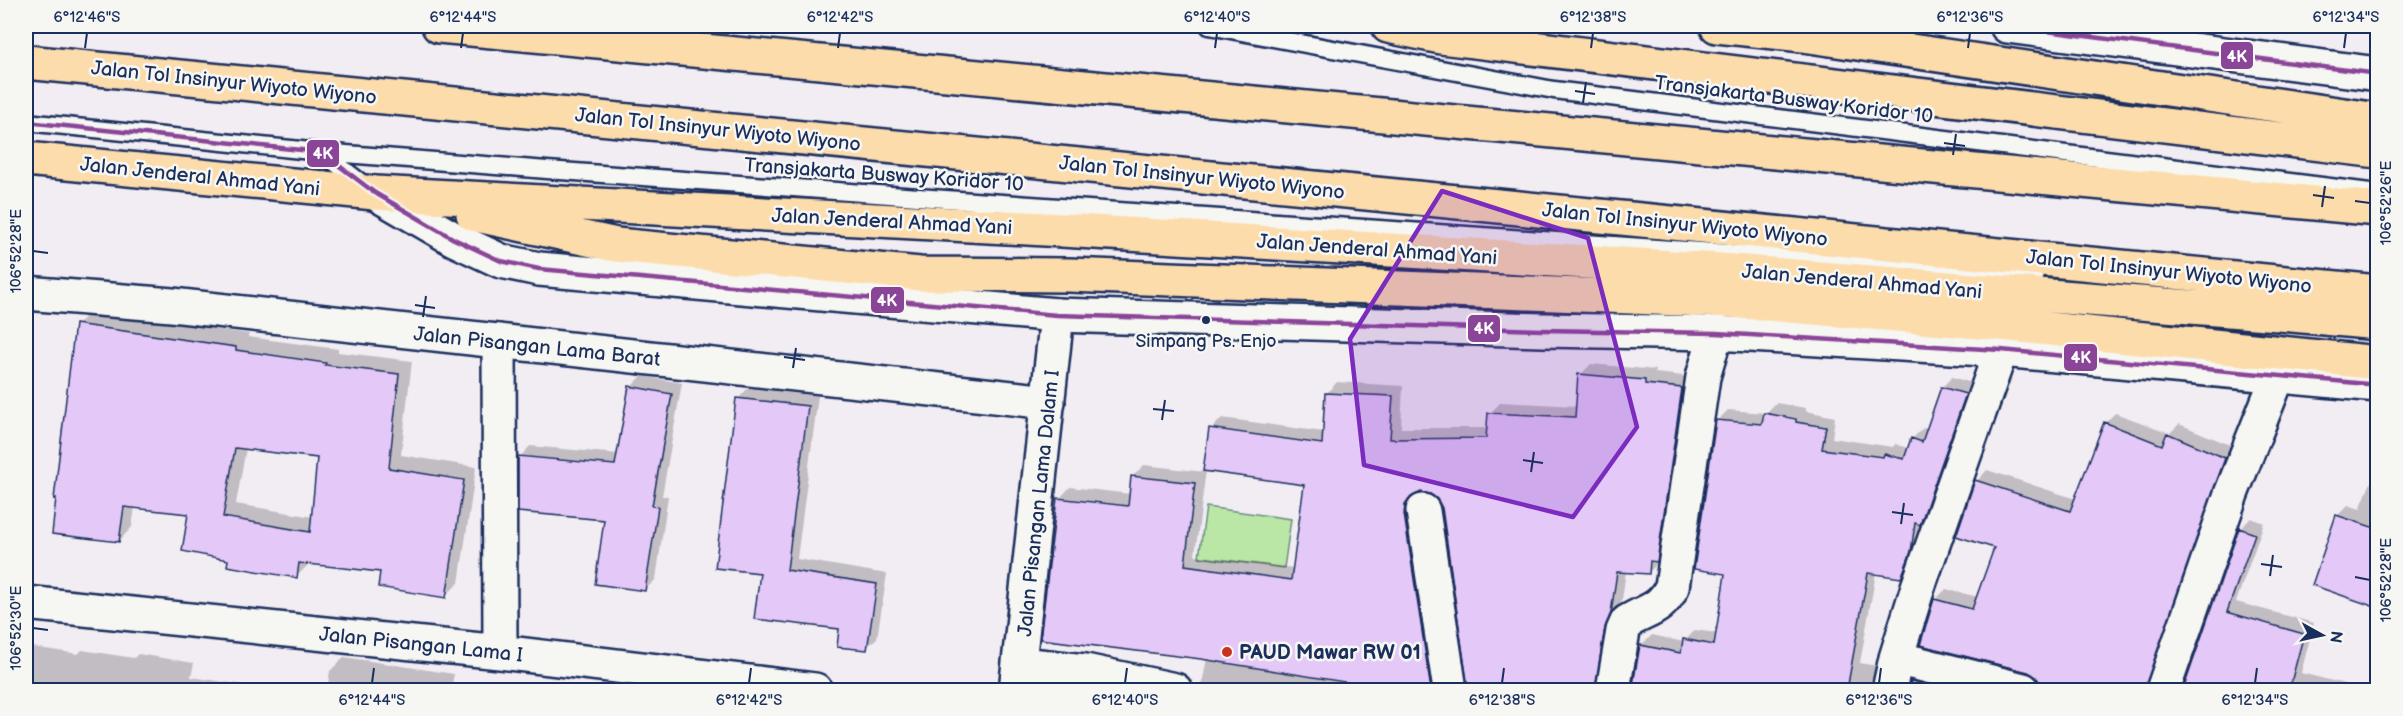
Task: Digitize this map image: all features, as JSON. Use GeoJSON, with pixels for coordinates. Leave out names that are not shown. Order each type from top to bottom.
{"type":"FeatureCollection","features":[{"type":"Feature","properties":{"kind":"highway"},"geometry":{"type":"LineString","coordinates":[[439,26],[2378,209]]}},
{"type":"Feature","properties":{"kind":"highway"},"geometry":{"type":"LineString","coordinates":[[1388,26],[1441,37],[2378,152]]}},
{"type":"Feature","properties":{"kind":"highway"},"geometry":{"type":"LineString","coordinates":[[1717,26],[1814,37],[2378,120]]}},
{"type":"Feature","properties":{"kind":"highway","name":"Jalan Tol Insinyur Wiyoto Wiyono"},"geometry":{"type":"LineString","coordinates":[[26,62],[2378,292]]}},
{"type":"Feature","properties":{"kind":"highway","name":"Jalan Jenderal Ahmad Yani"},"geometry":{"type":"LineString","coordinates":[[26,159],[375,193],[1056,230],[1721,270],[2378,323]]}},
{"type":"Feature","properties":{"kind":"highway"},"geometry":{"type":"LineString","coordinates":[[375,193],[616,244],[920,274],[1069,275],[1731,302],[1991,323],[2378,363]]}},
{"type":"Feature","properties":{"kind":"street"},"geometry":{"type":"LineString","coordinates":[[2007,26],[2134,33],[2378,74]]}},
{"type":"Feature","properties":{"kind":"street","name":"Jalan Jenderal Ahmad Yani"},"geometry":{"type":"LineString","coordinates":[[375,193],[473,248],[501,261],[539,269],[1057,315],[1530,330],[1716,333],[2001,350],[2378,385]]}},
{"type":"Feature","properties":{"kind":"street","name":"Jalan Pisangan Lama Barat"},"geometry":{"type":"LineString","coordinates":[[26,293],[172,305],[1048,402]]}},
{"type":"Feature","properties":{"kind":"street","name":"Jalan Pisangan Lama Dalam I"},"geometry":{"type":"LineString","coordinates":[[1019,677],[1057,315]]}},
{"type":"Feature","properties":{"kind":"street"},"geometry":{"type":"LineString","coordinates":[[1613,690],[1623,631],[1627,622],[1648,614],[1665,602],[1672,587],[1703,377],[1716,333]]}},
{"type":"Feature","properties":{"kind":"street"},"geometry":{"type":"LineString","coordinates":[[500,342],[500,652]]}},
{"type":"Feature","properties":{"kind":"street"},"geometry":{"type":"LineString","coordinates":[[1889,690],[1896,658],[1918,587],[2001,350]]}},
{"type":"Feature","properties":{"kind":"street"},"geometry":{"type":"LineString","coordinates":[[2163,690],[2231,494],[2278,376]]}},
{"type":"Feature","properties":{"kind":"street"},"geometry":{"type":"LineString","coordinates":[[1423,511],[1450,690]]}},
{"type":"Feature","properties":{"kind":"street","name":"Jalan Pisangan Lama I"},"geometry":{"type":"LineString","coordinates":[[26,603],[500,652],[815,690]]}},
{"type":"Feature","properties":{"kind":"street"},"geometry":{"type":"LineString","coordinates":[[1896,658],[2023,690]]}},
{"type":"Feature","properties":{"kind":"street"},"geometry":{"type":"LineString","coordinates":[[1019,677],[1085,671],[1175,690]]}},
{"type":"Feature","properties":{"kind":"lane","name":"Transjakarta Busway Koridor 10"},"geometry":{"type":"LineString","coordinates":[[1209,26],[1554,90],[2378,193]]}},
{"type":"Feature","properties":{"kind":"lane","name":"Transjakarta Busway Koridor 10"},"geometry":{"type":"LineString","coordinates":[[26,122],[321,152],[970,201],[2378,298]]}},
{"type":"Feature","properties":{"kind":"lane"},"geometry":{"type":"LineString","coordinates":[[321,152],[375,193]]}},
{"type":"Feature","properties":{"kind":"highlighted area"},"geometry":{"type":"Polygon","coordinates":[[[1442,191],[1588,238],[1637,427],[1573,517],[1364,465],[1350,339],[1442,191]]]}},
{"type":"Feature","properties":{"kind":"green space"},"geometry":{"type":"Polygon","coordinates":[[[1206,507],[1291,519],[1284,568],[1199,557],[1206,507]]]}},
{"type":"Feature","properties":{"kind":"building"},"geometry":{"type":"Polygon","coordinates":[[[75,324],[236,347],[236,350],[326,363],[325,365],[399,374],[389,468],[464,480],[446,598],[378,587],[380,572],[299,563],[297,578],[227,566],[228,560],[182,551],[188,514],[124,507],[119,542],[52,534],[56,498],[54,499],[75,324]],[[235,448],[223,517],[310,532],[317,458],[235,448]]]}},
{"type":"Feature","properties":{"kind":"building"},"geometry":{"type":"Polygon","coordinates":[[[1578,374],[1645,380],[1645,384],[1682,388],[1657,562],[1650,561],[1649,574],[1617,572],[1595,690],[1468,690],[1442,508],[1437,499],[1421,492],[1411,497],[1405,505],[1404,514],[1431,690],[1363,690],[1364,685],[1201,659],[1040,639],[1057,498],[1128,506],[1131,476],[1195,483],[1185,565],[1291,580],[1304,485],[1203,471],[1209,428],[1322,444],[1325,393],[1393,396],[1390,439],[1486,438],[1488,413],[1575,417],[1578,374]]]}},
{"type":"Feature","properties":{"kind":"building"},"geometry":{"type":"Polygon","coordinates":[[[629,386],[672,394],[652,506],[658,507],[645,591],[595,584],[604,520],[518,512],[518,456],[615,465],[629,386]]]}},
{"type":"Feature","properties":{"kind":"building"},"geometry":{"type":"Polygon","coordinates":[[[1941,387],[1966,394],[1920,525],[1915,523],[1911,552],[1901,578],[1868,573],[1847,690],[1632,690],[1640,645],[1681,653],[1683,639],[1714,645],[1725,574],[1694,569],[1716,420],[1762,424],[1764,413],[1796,419],[1796,422],[1826,427],[1822,449],[1883,457],[1884,454],[1904,459],[1911,438],[1922,442],[1941,387]]]}},
{"type":"Feature","properties":{"kind":"building"},"geometry":{"type":"Polygon","coordinates":[[[736,398],[808,406],[787,570],[877,584],[867,650],[837,647],[839,629],[754,619],[760,573],[715,568],[736,398]]]}},
{"type":"Feature","properties":{"kind":"building"},"geometry":{"type":"Polygon","coordinates":[[[2104,422],[2162,445],[2167,433],[2225,458],[2145,690],[2041,690],[2041,684],[2036,677],[2028,672],[1920,645],[1934,599],[1972,609],[1994,548],[1956,536],[1975,480],[2070,511],[2104,422]]]}},
{"type":"Feature","properties":{"kind":"building"},"geometry":{"type":"Polygon","coordinates":[[[2336,515],[2378,529],[2378,608],[2312,585],[2336,515]]]}},
{"type":"Feature","properties":{"kind":"building"},"geometry":{"type":"Polygon","coordinates":[[[2239,528],[2255,534],[2227,612],[2304,634],[2289,690],[2183,690],[2239,528]]]}},
{"type":"Feature","properties":{"kind":"building"},"geometry":{"type":"Polygon","coordinates":[[[1911,681],[1948,690],[1909,690],[1911,681]]]}},
{"type":"Feature","properties":{"kind":"transit line","name":"4K"},"geometry":{"type":"LineString","coordinates":[[2007,26],[2378,74]]}},
{"type":"Feature","properties":{"kind":"transit line","name":"4K"},"geometry":{"type":"LineString","coordinates":[[26,122],[321,152],[375,193],[454,239],[501,261],[539,269],[1057,315],[1716,333],[2001,350],[2378,385]]}},
{"type":"Feature","properties":{"kind":"place","name":"Simpang Ps. Enjo"},"geometry":{"type":"Point","coordinates":[1206,320]}},
{"type":"Feature","properties":{"kind":"place","name":"PAUD Mawar RW 01"},"geometry":{"type":"Point","coordinates":[1227,652]}}]}
